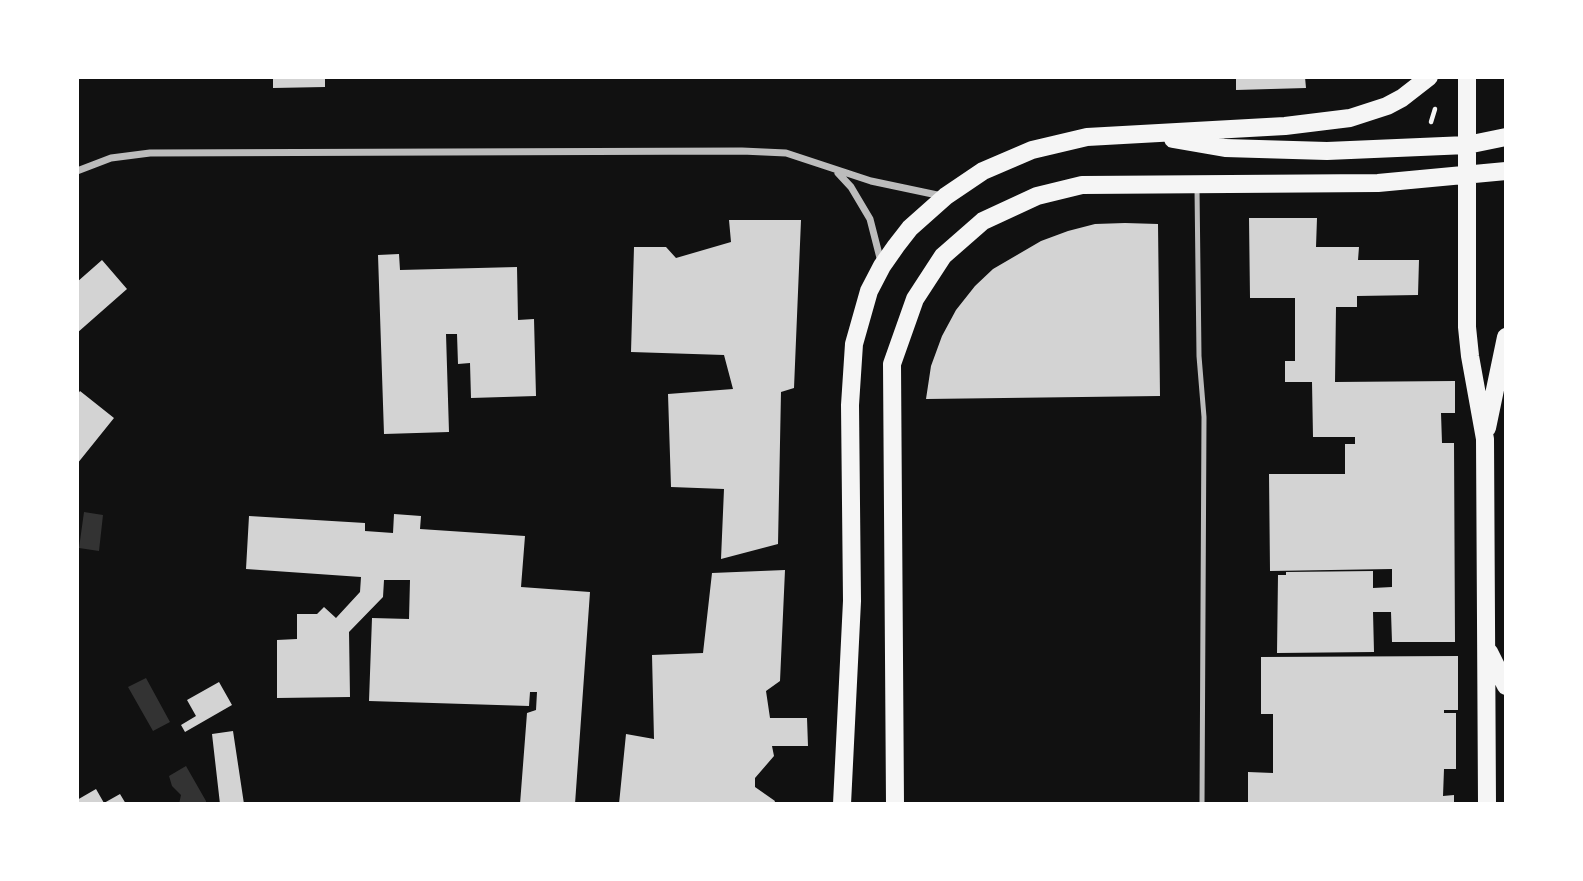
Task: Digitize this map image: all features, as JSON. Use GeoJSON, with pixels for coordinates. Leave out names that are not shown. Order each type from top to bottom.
{"type":"FeatureCollection","features":[{"type":"Feature","properties":{"kind":"main road"},"geometry":{"type":"LineString","coordinates":[[842,804],[852,601],[850,405],[854,344],[869,291],[882,266],[910,228],[946,196],[983,171],[1032,150],[1087,137],[1297,125],[1350,118],[1387,106],[1410,93],[1429,77]]}},
{"type":"Feature","properties":{"kind":"main road"},"geometry":{"type":"LineString","coordinates":[[1467,77],[1467,327],[1485,439],[1487,804]]}},
{"type":"Feature","properties":{"kind":"main road"},"geometry":{"type":"LineString","coordinates":[[1152,134],[1225,148],[1327,151],[1467,145],[1506,136]]}},
{"type":"Feature","properties":{"kind":"main road"},"geometry":{"type":"LineString","coordinates":[[895,804],[892,364],[915,299],[943,256],[983,221],[1037,196],[1082,185],[1378,183],[1506,171]]}},
{"type":"Feature","properties":{"kind":"main road"},"geometry":{"type":"LineString","coordinates":[[1485,439],[1506,337]]}},
{"type":"Feature","properties":{"kind":"main road"},"geometry":{"type":"LineString","coordinates":[[1487,649],[1506,685]]}},
{"type":"Feature","properties":{"kind":"street"},"geometry":{"type":"LineString","coordinates":[[77,172],[111,158],[150,153],[729,151],[786,153],[898,188],[946,196]]}},
{"type":"Feature","properties":{"kind":"street"},"geometry":{"type":"LineString","coordinates":[[835,170],[851,187],[870,219],[882,266]]}},
{"type":"Feature","properties":{"kind":"lane"},"geometry":{"type":"LineString","coordinates":[[1197,185],[1199,356],[1204,416],[1202,804]]}},
{"type":"Feature","properties":{"kind":"path"},"geometry":{"type":"LineString","coordinates":[[1429,127],[1435,109]]}},
{"type":"Feature","properties":{"kind":"shaded area"},"geometry":{"type":"Polygon","coordinates":[[[84,512],[103,515],[99,551],[79,548],[84,512]]]}},
{"type":"Feature","properties":{"kind":"shaded area"},"geometry":{"type":"Polygon","coordinates":[[[146,678],[170,722],[153,731],[128,687],[146,678]]]}},
{"type":"Feature","properties":{"kind":"shaded area"},"geometry":{"type":"Polygon","coordinates":[[[186,766],[206,804],[179,804],[181,795],[172,786],[169,776],[186,766]]]}},
{"type":"Feature","properties":{"kind":"building"},"geometry":{"type":"Polygon","coordinates":[[[273,77],[325,77],[325,87],[273,88],[273,77]]]}},
{"type":"Feature","properties":{"kind":"building"},"geometry":{"type":"Polygon","coordinates":[[[1236,77],[1305,77],[1306,88],[1236,90],[1236,77]]]}},
{"type":"Feature","properties":{"kind":"building"},"geometry":{"type":"Polygon","coordinates":[[[1249,218],[1317,218],[1316,247],[1359,247],[1358,260],[1419,260],[1418,295],[1357,296],[1357,307],[1336,307],[1335,382],[1455,381],[1455,413],[1441,413],[1442,443],[1454,443],[1455,642],[1392,642],[1391,612],[1373,612],[1374,652],[1277,653],[1278,575],[1286,575],[1286,572],[1373,571],[1373,588],[1392,587],[1392,569],[1270,571],[1269,474],[1345,474],[1345,444],[1355,444],[1355,437],[1313,437],[1312,382],[1285,382],[1285,361],[1295,361],[1295,298],[1250,298],[1249,218]]]}},
{"type":"Feature","properties":{"kind":"building"},"geometry":{"type":"Polygon","coordinates":[[[729,220],[801,220],[794,388],[781,392],[778,544],[721,559],[724,489],[671,487],[668,394],[733,389],[724,355],[631,352],[634,247],[666,247],[676,258],[731,242],[729,220]]]}},
{"type":"Feature","properties":{"kind":"building"},"geometry":{"type":"Polygon","coordinates":[[[1095,224],[1158,224],[1160,396],[926,399],[931,366],[942,336],[956,310],[993,269],[1041,241],[1068,231],[1095,224]]]}},
{"type":"Feature","properties":{"kind":"building"},"geometry":{"type":"Polygon","coordinates":[[[399,254],[400,270],[517,267],[518,320],[534,319],[536,396],[471,398],[470,363],[458,364],[457,334],[446,334],[449,432],[384,434],[378,255],[399,254]]]}},
{"type":"Feature","properties":{"kind":"building"},"geometry":{"type":"Polygon","coordinates":[[[102,260],[127,289],[77,333],[77,282],[102,260]]]}},
{"type":"Feature","properties":{"kind":"building"},"geometry":{"type":"Polygon","coordinates":[[[80,391],[114,418],[77,464],[77,395],[80,391]]]}},
{"type":"Feature","properties":{"kind":"building"},"geometry":{"type":"Polygon","coordinates":[[[394,514],[421,516],[420,529],[525,536],[521,587],[590,592],[575,804],[520,804],[527,713],[536,710],[537,692],[530,692],[529,706],[369,701],[372,618],[409,619],[410,580],[384,580],[383,597],[349,632],[350,697],[277,698],[277,640],[297,639],[297,614],[317,614],[324,607],[336,618],[360,592],[361,577],[246,569],[249,516],[365,523],[365,531],[393,533],[394,514]]]}},
{"type":"Feature","properties":{"kind":"building"},"geometry":{"type":"Polygon","coordinates":[[[785,570],[780,681],[766,691],[770,718],[807,718],[808,746],[772,746],[774,756],[755,778],[755,787],[775,801],[774,804],[619,804],[626,734],[654,739],[652,655],[703,653],[712,573],[785,570]]]}},
{"type":"Feature","properties":{"kind":"building"},"geometry":{"type":"Polygon","coordinates":[[[1458,656],[1458,710],[1444,710],[1444,713],[1456,713],[1456,769],[1444,769],[1443,796],[1454,795],[1454,804],[1248,804],[1248,772],[1273,773],[1273,714],[1261,714],[1261,657],[1458,656]]]}},
{"type":"Feature","properties":{"kind":"building"},"geometry":{"type":"Polygon","coordinates":[[[219,682],[232,705],[185,732],[181,725],[196,716],[187,700],[219,682]]]}},
{"type":"Feature","properties":{"kind":"building"},"geometry":{"type":"Polygon","coordinates":[[[233,731],[244,804],[220,804],[212,734],[233,731]]]}},
{"type":"Feature","properties":{"kind":"building"},"geometry":{"type":"Polygon","coordinates":[[[96,789],[104,803],[120,794],[126,804],[77,804],[77,800],[96,789]]]}}]}
